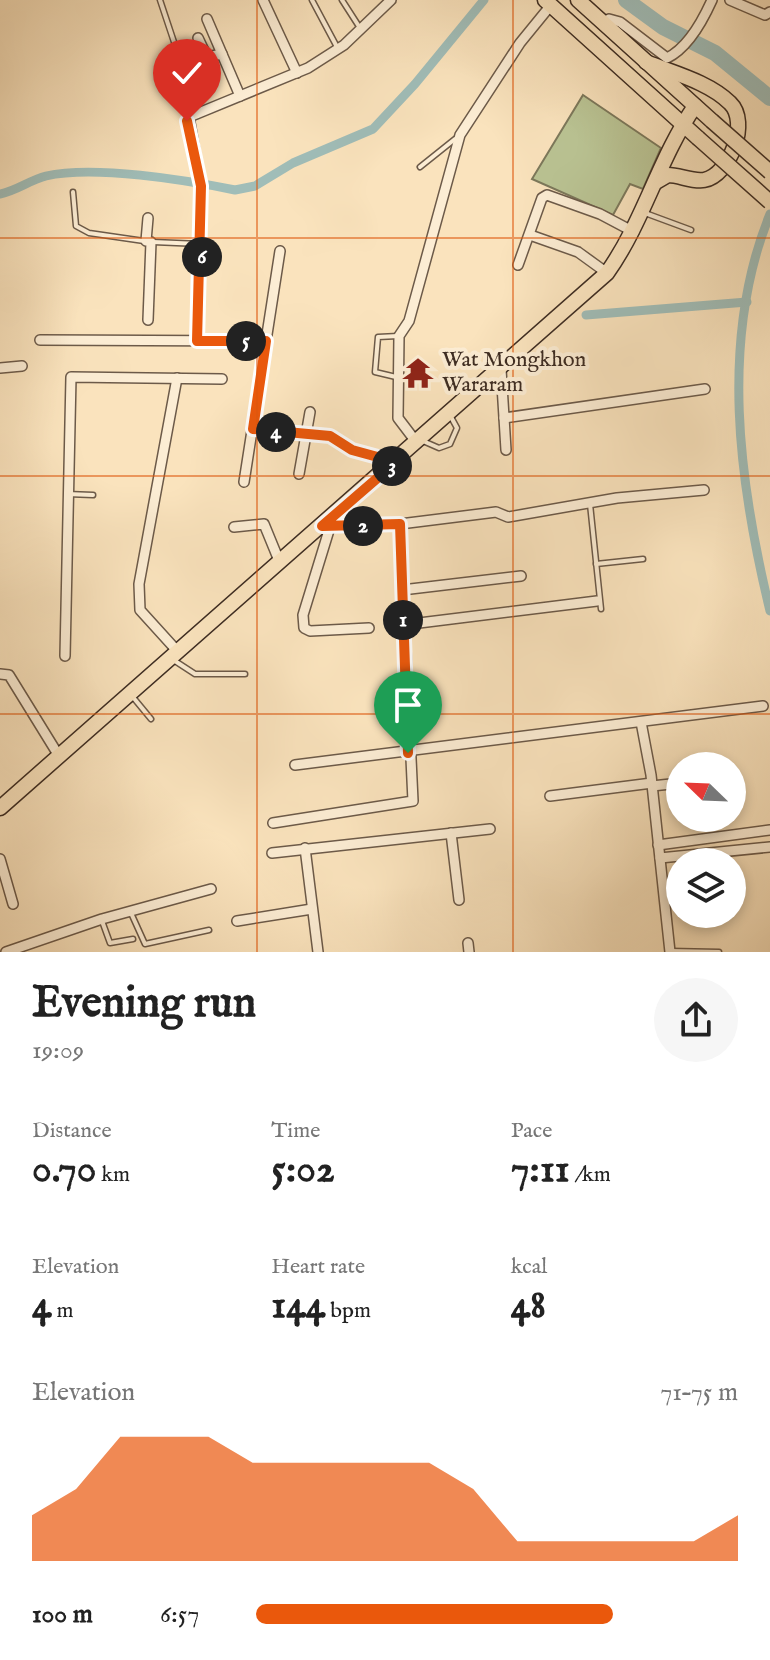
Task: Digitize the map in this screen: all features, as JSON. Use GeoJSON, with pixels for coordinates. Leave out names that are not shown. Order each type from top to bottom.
{"type":"FeatureCollection","features":[{"type":"Feature","properties":{"kind":"main road"},"geometry":{"type":"LineString","coordinates":[[578,0],[770,172]]}},
{"type":"Feature","properties":{"kind":"main road"},"geometry":{"type":"LineString","coordinates":[[548,3],[770,202]]}},
{"type":"Feature","properties":{"kind":"main road"},"geometry":{"type":"LineString","coordinates":[[646,62],[719,94],[732,105],[739,117],[740,134],[714,176],[702,181],[668,175],[656,182]]}},
{"type":"Feature","properties":{"kind":"main road"},"geometry":{"type":"LineString","coordinates":[[0,808],[129,692],[326,526],[607,273],[634,232],[682,124],[695,106]]}},
{"type":"Feature","properties":{"kind":"street"},"geometry":{"type":"LineString","coordinates":[[263,0],[297,73]]}},
{"type":"Feature","properties":{"kind":"street"},"geometry":{"type":"LineString","coordinates":[[197,341],[202,244],[201,175],[189,117],[297,73],[338,49],[391,0]]}},
{"type":"Feature","properties":{"kind":"street"},"geometry":{"type":"LineString","coordinates":[[603,23],[609,19],[620,22],[660,56],[675,54],[702,22],[712,0]]}},
{"type":"Feature","properties":{"kind":"street"},"geometry":{"type":"LineString","coordinates":[[730,0],[765,15],[770,12]]}},
{"type":"Feature","properties":{"kind":"street"},"geometry":{"type":"LineString","coordinates":[[419,441],[398,418],[399,336],[409,321],[460,135],[548,3]]}},
{"type":"Feature","properties":{"kind":"street"},"geometry":{"type":"LineString","coordinates":[[207,19],[240,96]]}},
{"type":"Feature","properties":{"kind":"street"},"geometry":{"type":"LineString","coordinates":[[198,38],[207,57],[222,54]]}},
{"type":"Feature","properties":{"kind":"street"},"geometry":{"type":"LineString","coordinates":[[518,265],[542,198],[547,195],[600,214],[634,232]]}},
{"type":"Feature","properties":{"kind":"street"},"geometry":{"type":"LineString","coordinates":[[148,218],[148,320]]}},
{"type":"Feature","properties":{"kind":"street"},"geometry":{"type":"LineString","coordinates":[[530,235],[578,252],[607,273]]}},
{"type":"Feature","properties":{"kind":"street"},"geometry":{"type":"LineString","coordinates":[[244,482],[280,251]]}},
{"type":"Feature","properties":{"kind":"street"},"geometry":{"type":"LineString","coordinates":[[40,340],[266,341]]}},
{"type":"Feature","properties":{"kind":"street"},"geometry":{"type":"LineString","coordinates":[[0,368],[22,366]]}},
{"type":"Feature","properties":{"kind":"street"},"geometry":{"type":"LineString","coordinates":[[501,369],[506,450]]}},
{"type":"Feature","properties":{"kind":"street"},"geometry":{"type":"LineString","coordinates":[[65,656],[66,494],[71,377],[222,379]]}},
{"type":"Feature","properties":{"kind":"street"},"geometry":{"type":"LineString","coordinates":[[175,656],[140,610],[139,584],[174,408],[177,378]]}},
{"type":"Feature","properties":{"kind":"street"},"geometry":{"type":"LineString","coordinates":[[504,418],[705,389]]}},
{"type":"Feature","properties":{"kind":"street"},"geometry":{"type":"LineString","coordinates":[[299,474],[310,412]]}},
{"type":"Feature","properties":{"kind":"street"},"geometry":{"type":"LineString","coordinates":[[253,429],[330,436],[352,450],[396,462]]}},
{"type":"Feature","properties":{"kind":"street"},"geometry":{"type":"LineString","coordinates":[[369,628],[310,631],[304,628],[303,615],[326,526],[400,524],[496,512],[508,517],[704,490]]}},
{"type":"Feature","properties":{"kind":"street"},"geometry":{"type":"LineString","coordinates":[[234,527],[264,524],[280,563]]}},
{"type":"Feature","properties":{"kind":"street"},"geometry":{"type":"LineString","coordinates":[[273,823],[411,804],[400,524]]}},
{"type":"Feature","properties":{"kind":"street"},"geometry":{"type":"LineString","coordinates":[[402,590],[521,576]]}},
{"type":"Feature","properties":{"kind":"street"},"geometry":{"type":"LineString","coordinates":[[403,625],[599,605]]}},
{"type":"Feature","properties":{"kind":"street"},"geometry":{"type":"LineString","coordinates":[[0,674],[9,675],[59,756]]}},
{"type":"Feature","properties":{"kind":"street"},"geometry":{"type":"LineString","coordinates":[[295,765],[763,706]]}},
{"type":"Feature","properties":{"kind":"street"},"geometry":{"type":"LineString","coordinates":[[641,722],[652,785],[670,952]]}},
{"type":"Feature","properties":{"kind":"street"},"geometry":{"type":"LineString","coordinates":[[550,796],[666,784]]}},
{"type":"Feature","properties":{"kind":"street"},"geometry":{"type":"LineString","coordinates":[[272,853],[490,829]]}},
{"type":"Feature","properties":{"kind":"street"},"geometry":{"type":"LineString","coordinates":[[658,845],[770,830]]}},
{"type":"Feature","properties":{"kind":"street"},"geometry":{"type":"LineString","coordinates":[[451,833],[459,900]]}},
{"type":"Feature","properties":{"kind":"street"},"geometry":{"type":"LineString","coordinates":[[660,858],[770,847]]}},
{"type":"Feature","properties":{"kind":"street"},"geometry":{"type":"LineString","coordinates":[[305,848],[318,952]]}},
{"type":"Feature","properties":{"kind":"street"},"geometry":{"type":"LineString","coordinates":[[0,859],[13,904]]}},
{"type":"Feature","properties":{"kind":"street"},"geometry":{"type":"LineString","coordinates":[[6,952],[102,919],[211,889]]}},
{"type":"Feature","properties":{"kind":"street"},"geometry":{"type":"LineString","coordinates":[[237,921],[312,909]]}},
{"type":"Feature","properties":{"kind":"lane"},"geometry":{"type":"LineString","coordinates":[[160,0],[179,57]]}},
{"type":"Feature","properties":{"kind":"lane"},"geometry":{"type":"LineString","coordinates":[[312,0],[338,49]]}},
{"type":"Feature","properties":{"kind":"lane"},"geometry":{"type":"LineString","coordinates":[[342,0],[360,29]]}},
{"type":"Feature","properties":{"kind":"lane"},"geometry":{"type":"LineString","coordinates":[[420,167],[460,135]]}},
{"type":"Feature","properties":{"kind":"lane"},"geometry":{"type":"LineString","coordinates":[[73,192],[73,218],[82,230],[149,241],[202,244]]}},
{"type":"Feature","properties":{"kind":"lane"},"geometry":{"type":"LineString","coordinates":[[643,212],[691,230]]}},
{"type":"Feature","properties":{"kind":"lane"},"geometry":{"type":"LineString","coordinates":[[399,336],[378,337],[374,342],[375,372],[399,378]]}},
{"type":"Feature","properties":{"kind":"lane"},"geometry":{"type":"LineString","coordinates":[[419,441],[439,448],[450,444],[457,428],[450,415]]}},
{"type":"Feature","properties":{"kind":"lane"},"geometry":{"type":"LineString","coordinates":[[66,494],[93,495]]}},
{"type":"Feature","properties":{"kind":"lane"},"geometry":{"type":"LineString","coordinates":[[590,504],[599,605]]}},
{"type":"Feature","properties":{"kind":"lane"},"geometry":{"type":"LineString","coordinates":[[596,564],[643,559]]}},
{"type":"Feature","properties":{"kind":"lane"},"geometry":{"type":"LineString","coordinates":[[175,656],[195,674],[245,674]]}},
{"type":"Feature","properties":{"kind":"lane"},"geometry":{"type":"LineString","coordinates":[[129,692],[151,719]]}},
{"type":"Feature","properties":{"kind":"lane"},"geometry":{"type":"LineString","coordinates":[[130,911],[145,944],[209,930]]}},
{"type":"Feature","properties":{"kind":"lane"},"geometry":{"type":"LineString","coordinates":[[102,919],[110,943],[133,939]]}},
{"type":"Feature","properties":{"kind":"lane"},"geometry":{"type":"LineString","coordinates":[[670,952],[719,952]]}},
{"type":"Feature","properties":{"kind":"green space"},"geometry":{"type":"Polygon","coordinates":[[[583,95],[661,148],[643,189],[630,184],[613,215],[532,179],[583,95]]]}},
{"type":"Feature","properties":{"kind":"waterway"},"geometry":{"type":"LineString","coordinates":[[0,194],[46,176],[89,172],[166,178],[235,190],[255,186],[293,163],[373,129],[415,84],[484,0]]}},
{"type":"Feature","properties":{"kind":"waterway"},"geometry":{"type":"LineString","coordinates":[[626,0],[663,27],[715,53],[770,98]]}},
{"type":"Feature","properties":{"kind":"waterway"},"geometry":{"type":"LineString","coordinates":[[770,214],[754,262],[744,311],[739,361],[743,462],[770,611]]}},
{"type":"Feature","properties":{"kind":"waterway"},"geometry":{"type":"LineString","coordinates":[[586,315],[747,302]]}},
{"type":"Feature","properties":{"kind":"place","name":"Wat Mongkhon Wararam"},"geometry":{"type":"Point","coordinates":[418,373]}},
{"type":"Feature","properties":{"kind":"route"},"geometry":{"type":"LineString","coordinates":[[187,121],[199,163],[201,186],[202,244],[197,341],[266,341],[253,429],[330,436],[352,450],[396,462],[322,526],[400,524],[408,753]]}}]}
